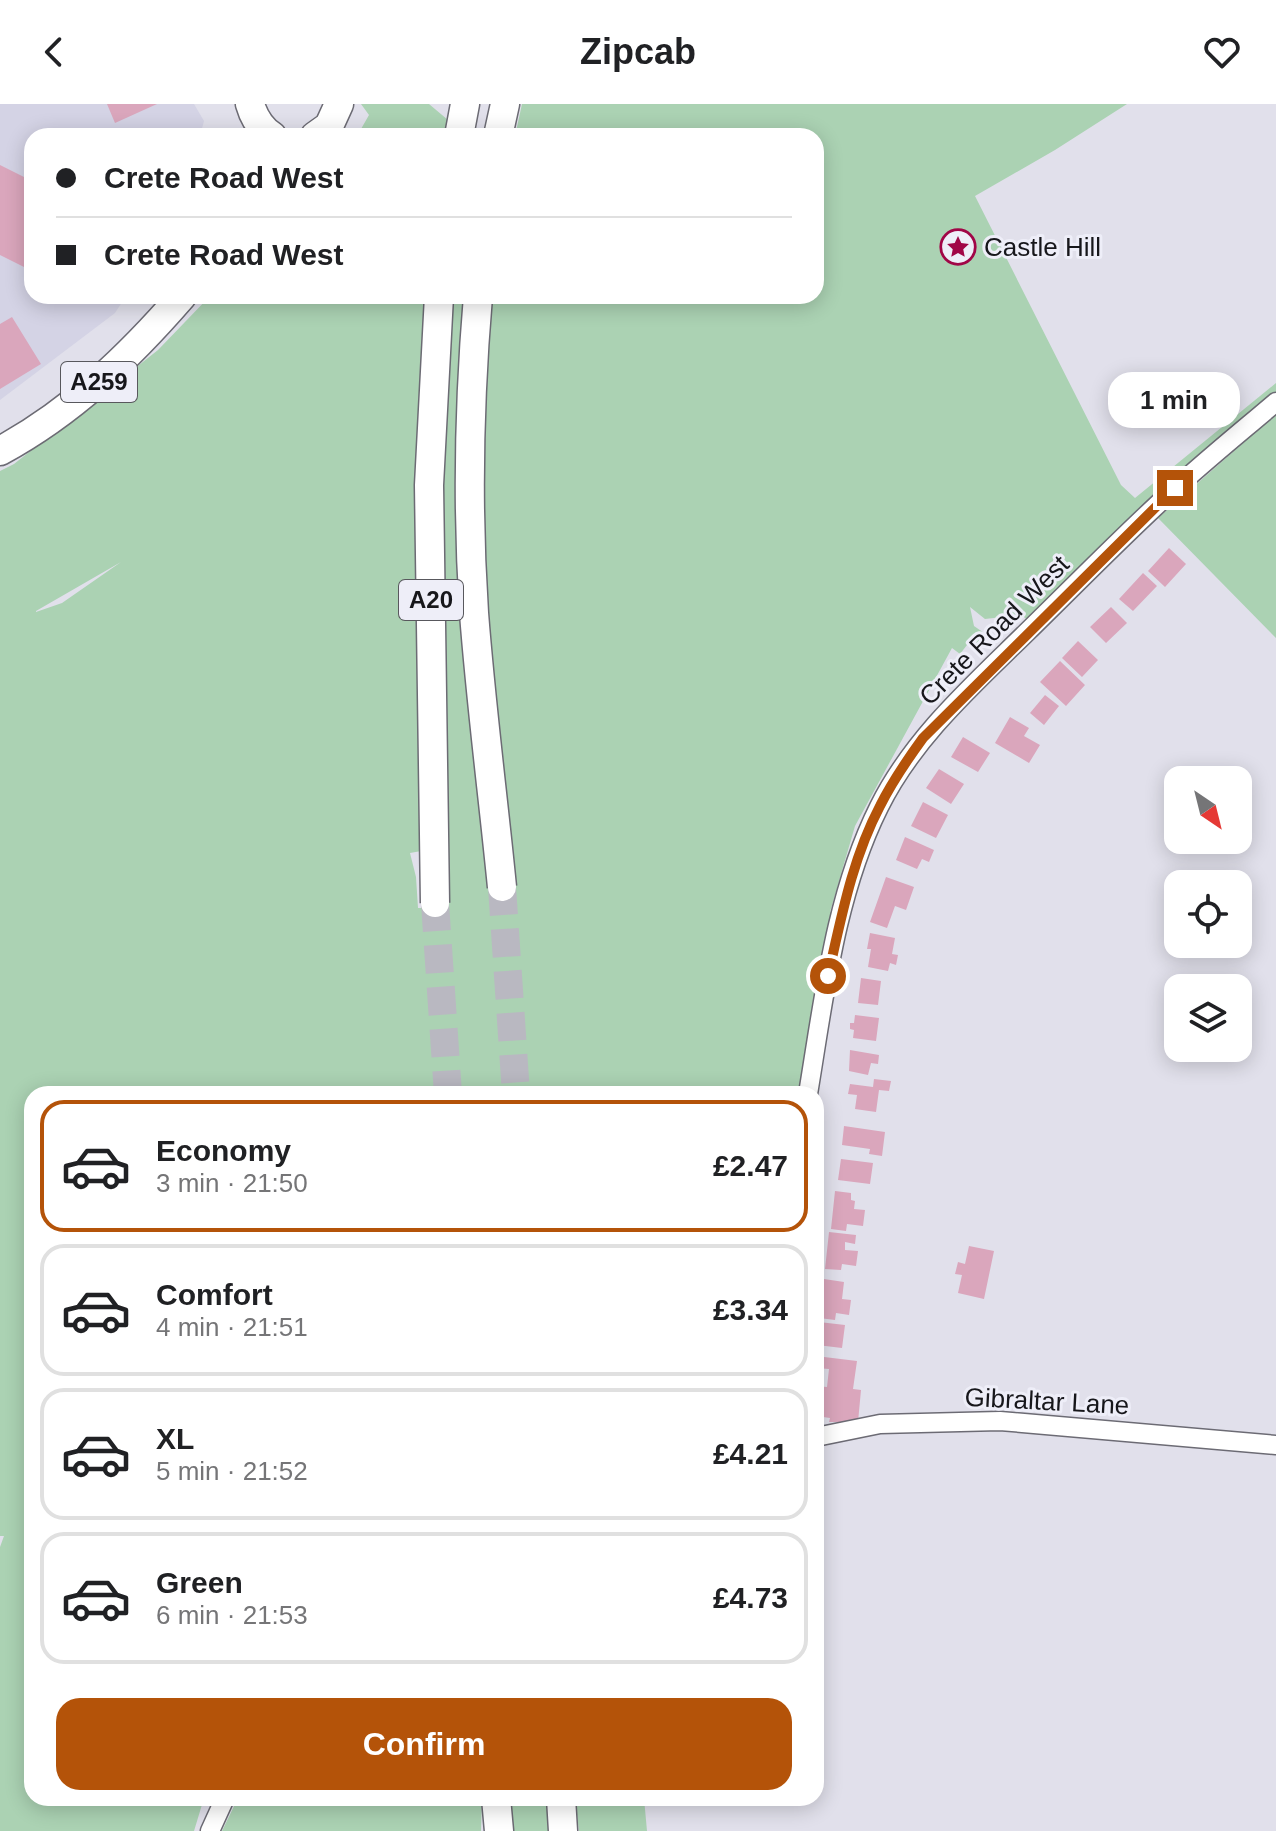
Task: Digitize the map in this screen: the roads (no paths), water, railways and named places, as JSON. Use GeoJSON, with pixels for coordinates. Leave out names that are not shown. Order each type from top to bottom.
{"type":"FeatureCollection","features":[{"type":"Feature","properties":{"kind":"highway"},"geometry":{"type":"LineString","coordinates":[[326,128],[339,104]]}},
{"type":"Feature","properties":{"kind":"highway"},"geometry":{"type":"LineString","coordinates":[[460,128],[465,104]]}},
{"type":"Feature","properties":{"kind":"highway"},"geometry":{"type":"LineString","coordinates":[[500,128],[505,104]]}},
{"type":"Feature","properties":{"kind":"highway","name":"A259"},"geometry":{"type":"LineString","coordinates":[[0,451],[77,401],[144,341],[175,304]]}},
{"type":"Feature","properties":{"kind":"highway","name":"A20"},"geometry":{"type":"LineString","coordinates":[[435,903],[429,485],[439,304]]}},
{"type":"Feature","properties":{"kind":"highway","name":"A20"},"geometry":{"type":"LineString","coordinates":[[477,304],[471,377],[469,496],[474,614],[502,887]]}},
{"type":"Feature","properties":{"kind":"highway"},"geometry":{"type":"LineString","coordinates":[[497,1806],[499,1831]]}},
{"type":"Feature","properties":{"kind":"highway"},"geometry":{"type":"LineString","coordinates":[[561,1806],[563,1831]]}},
{"type":"Feature","properties":{"kind":"street","name":"Crete Road West"},"geometry":{"type":"LineString","coordinates":[[809,1086],[828,976],[849,884],[878,808],[894,780],[923,738],[1003,656],[1154,507],[1276,402]]}},
{"type":"Feature","properties":{"kind":"street","name":"Gibraltar Lane"},"geometry":{"type":"LineString","coordinates":[[824,1435],[880,1424],[1000,1421],[1276,1445]]}},
{"type":"Feature","properties":{"kind":"street"},"geometry":{"type":"LineString","coordinates":[[210,1831],[221,1806]]}},
{"type":"Feature","properties":{"kind":"tunnel"},"geometry":{"type":"LineString","coordinates":[[502,887],[515,1086]]}},
{"type":"Feature","properties":{"kind":"tunnel"},"geometry":{"type":"LineString","coordinates":[[435,903],[447,1086]]}},
{"type":"Feature","properties":{"kind":"place","name":"Castle Hill"},"geometry":{"type":"Point","coordinates":[958,247]}}]}
